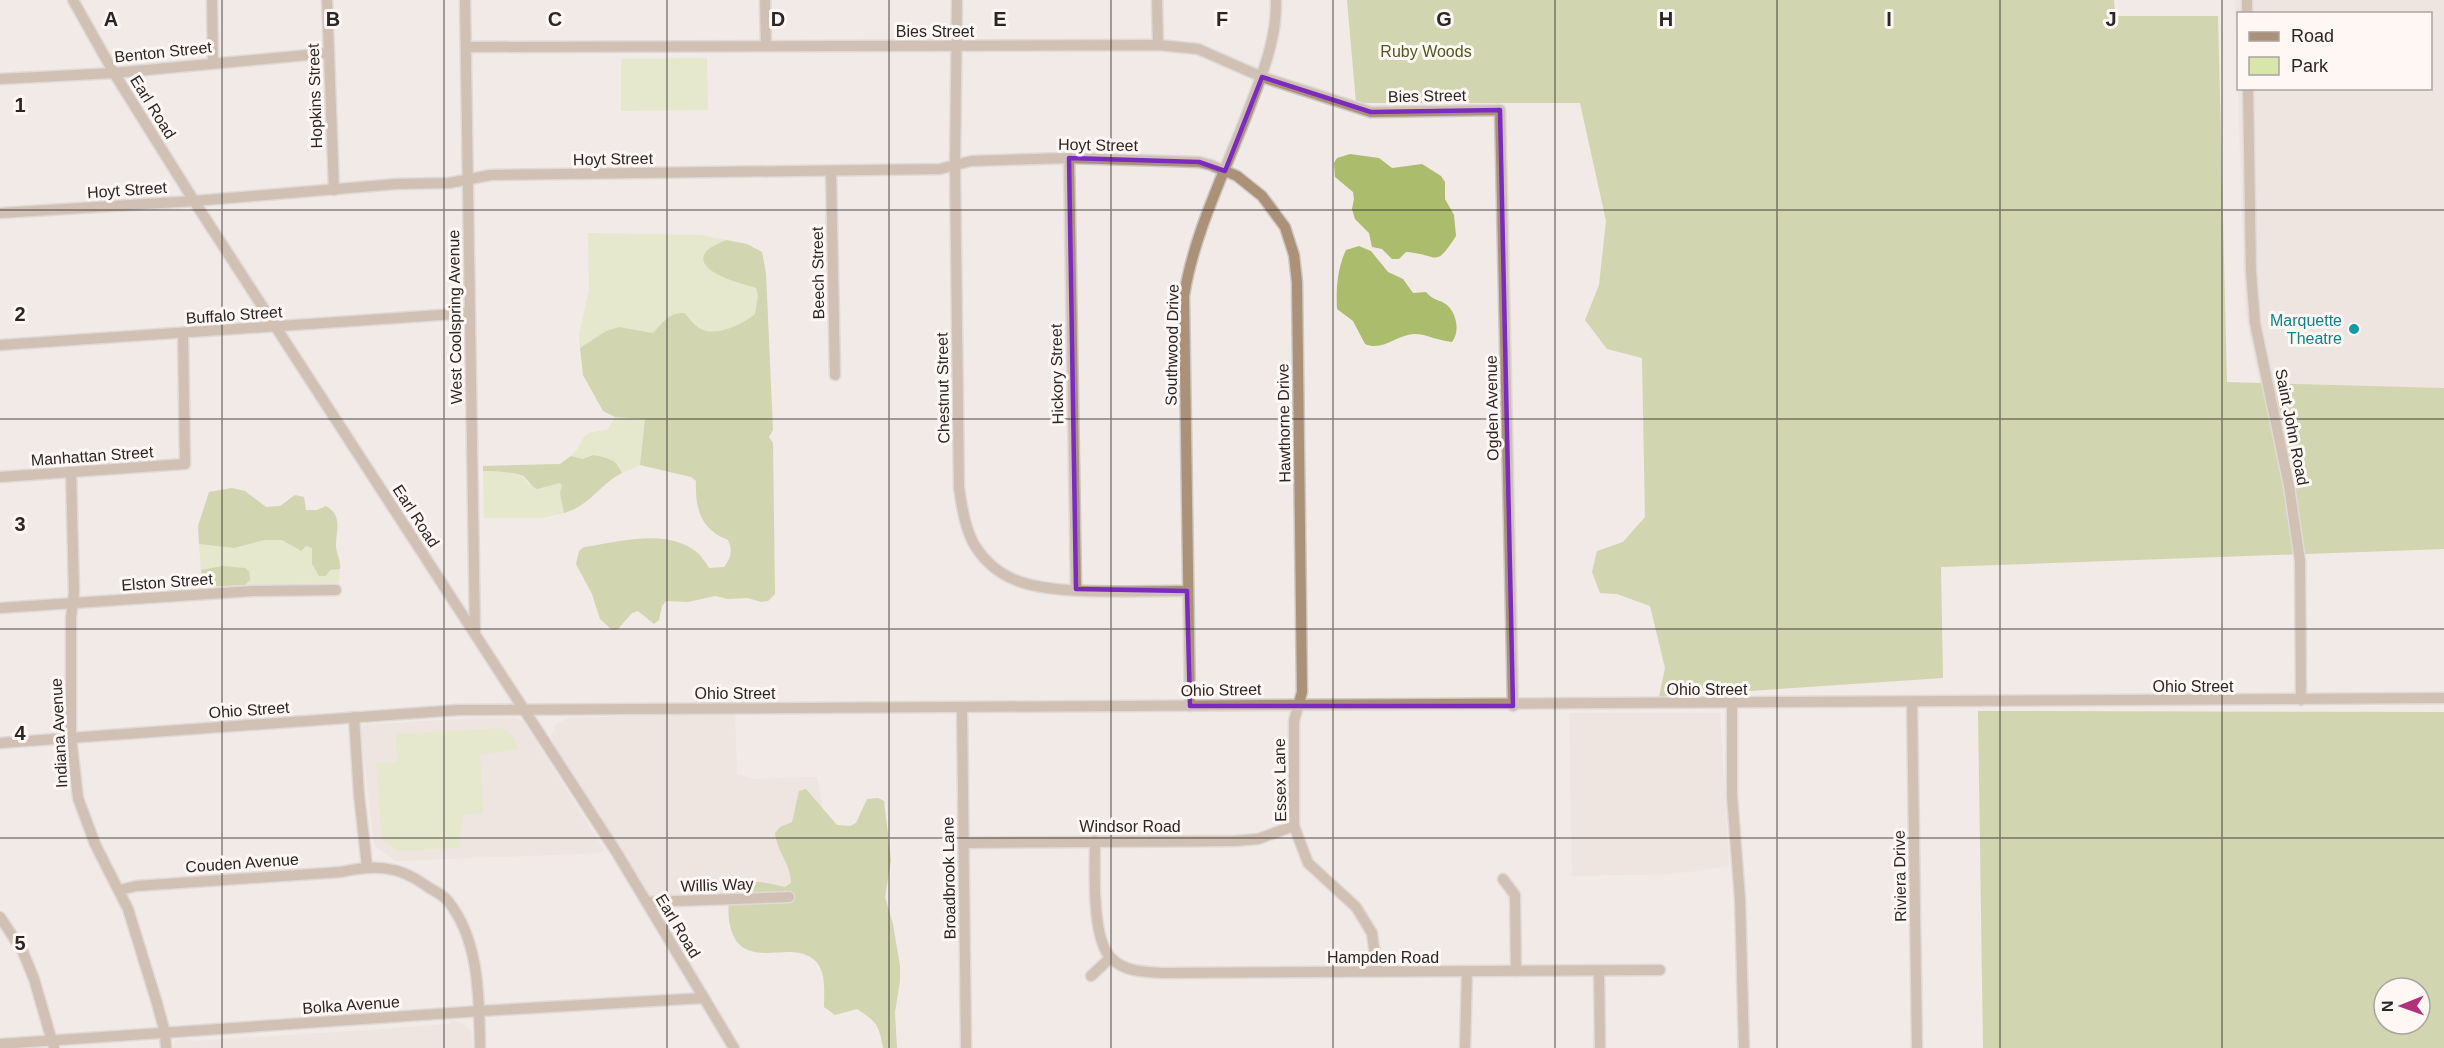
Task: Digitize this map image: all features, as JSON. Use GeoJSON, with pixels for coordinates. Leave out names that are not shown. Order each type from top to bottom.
{"type":"FeatureCollection","features":[{"type":"Feature","properties":{"kind":"street","name":"Earl Road"},"geometry":{"type":"LineString","coordinates":[[72,0],[114,73],[194,201],[647,902],[734,1048]]}},
{"type":"Feature","properties":{"kind":"street"},"geometry":{"type":"LineString","coordinates":[[212,0],[213,62]]}},
{"type":"Feature","properties":{"kind":"street","name":"Hopkins Street"},"geometry":{"type":"LineString","coordinates":[[327,0],[334,190]]}},
{"type":"Feature","properties":{"kind":"street","name":"West Coolspring Avenue"},"geometry":{"type":"LineString","coordinates":[[465,0],[475,634]]}},
{"type":"Feature","properties":{"kind":"street"},"geometry":{"type":"LineString","coordinates":[[765,0],[766,45]]}},
{"type":"Feature","properties":{"kind":"street","name":"Chestnut Street"},"geometry":{"type":"LineString","coordinates":[[957,0],[955,166],[959,488],[963,514],[975,545],[998,571],[1034,586],[1076,590],[1187,591]]}},
{"type":"Feature","properties":{"kind":"street"},"geometry":{"type":"LineString","coordinates":[[1157,0],[1158,45]]}},
{"type":"Feature","properties":{"kind":"street","name":"Southwood Drive"},"geometry":{"type":"LineString","coordinates":[[1190,706],[1185,296],[1190,262],[1262,76],[1274,36],[1276,0]]}},
{"type":"Feature","properties":{"kind":"street","name":"Bies Street"},"geometry":{"type":"LineString","coordinates":[[466,47],[1158,45],[1198,49],[1262,76],[1371,112],[1500,110]]}},
{"type":"Feature","properties":{"kind":"street","name":"Benton Street"},"geometry":{"type":"LineString","coordinates":[[0,79],[114,73],[329,53]]}},
{"type":"Feature","properties":{"kind":"street","name":"Saint John Road"},"geometry":{"type":"LineString","coordinates":[[2248,90],[2251,272],[2255,323],[2289,486],[2300,561],[2301,700]]}},
{"type":"Feature","properties":{"kind":"street","name":"Ogden Avenue"},"geometry":{"type":"LineString","coordinates":[[1500,110],[1513,706]]}},
{"type":"Feature","properties":{"kind":"street","name":"Hoyt Street"},"geometry":{"type":"LineString","coordinates":[[0,213],[449,183],[491,175],[940,169],[971,161],[1069,159],[1199,162],[1225,171]]}},
{"type":"Feature","properties":{"kind":"street","name":"Hickory Street"},"geometry":{"type":"LineString","coordinates":[[1069,159],[1076,590]]}},
{"type":"Feature","properties":{"kind":"street","name":"Beech Street"},"geometry":{"type":"LineString","coordinates":[[831,171],[835,375]]}},
{"type":"Feature","properties":{"kind":"street","name":"Hawthorne Drive"},"geometry":{"type":"LineString","coordinates":[[1225,171],[1237,176],[1262,196],[1285,226],[1294,255],[1297,282],[1302,692],[1299,704]]}},
{"type":"Feature","properties":{"kind":"street","name":"Buffalo Street"},"geometry":{"type":"LineString","coordinates":[[0,345],[470,313]]}},
{"type":"Feature","properties":{"kind":"street","name":"Manhattan Street"},"geometry":{"type":"LineString","coordinates":[[0,477],[185,464],[183,334]]}},
{"type":"Feature","properties":{"kind":"street","name":"Indiana Avenue"},"geometry":{"type":"LineString","coordinates":[[71,472],[74,592],[71,737],[78,798],[95,844],[120,890],[141,947],[165,1033],[166,1048]]}},
{"type":"Feature","properties":{"kind":"street","name":"Elston Street"},"geometry":{"type":"LineString","coordinates":[[0,608],[252,591],[336,590]]}},
{"type":"Feature","properties":{"kind":"street","name":"Ohio Street"},"geometry":{"type":"LineString","coordinates":[[0,743],[458,710],[1299,704],[1513,706],[2444,698]]}},
{"type":"Feature","properties":{"kind":"street","name":"Riviera Drive"},"geometry":{"type":"LineString","coordinates":[[1912,703],[1917,1048]]}},
{"type":"Feature","properties":{"kind":"street","name":"Essex Lane"},"geometry":{"type":"LineString","coordinates":[[1299,704],[1294,721],[1294,826],[1308,863],[1356,907],[1372,933],[1377,971]]}},
{"type":"Feature","properties":{"kind":"street"},"geometry":{"type":"LineString","coordinates":[[1732,704],[1732,796],[1740,899],[1743,1048]]}},
{"type":"Feature","properties":{"kind":"street","name":"Broadbrook Lane"},"geometry":{"type":"LineString","coordinates":[[962,707],[966,1048]]}},
{"type":"Feature","properties":{"kind":"street"},"geometry":{"type":"LineString","coordinates":[[354,717],[367,866],[394,870],[418,880],[447,900],[464,927],[474,961],[480,1011],[480,1048]]}},
{"type":"Feature","properties":{"kind":"street","name":"Windsor Road"},"geometry":{"type":"LineString","coordinates":[[964,843],[1235,841],[1258,839],[1294,826]]}},
{"type":"Feature","properties":{"kind":"street"},"geometry":{"type":"LineString","coordinates":[[1091,976],[1110,958],[1101,939],[1096,918],[1095,841]]}},
{"type":"Feature","properties":{"kind":"street","name":"Couden Avenue"},"geometry":{"type":"LineString","coordinates":[[120,890],[136,886],[341,872],[367,866]]}},
{"type":"Feature","properties":{"kind":"street"},"geometry":{"type":"LineString","coordinates":[[1503,879],[1515,895],[1516,971]]}},
{"type":"Feature","properties":{"kind":"street","name":"Willis Way"},"geometry":{"type":"LineString","coordinates":[[647,902],[789,897]]}},
{"type":"Feature","properties":{"kind":"street"},"geometry":{"type":"LineString","coordinates":[[0,917],[23,952],[34,979],[45,1023],[54,1044]]}},
{"type":"Feature","properties":{"kind":"street","name":"Hampden Road"},"geometry":{"type":"LineString","coordinates":[[1110,958],[1131,969],[1143,972],[1660,970]]}},
{"type":"Feature","properties":{"kind":"street"},"geometry":{"type":"LineString","coordinates":[[1465,1048],[1467,971]]}},
{"type":"Feature","properties":{"kind":"street"},"geometry":{"type":"LineString","coordinates":[[1599,971],[1600,1048]]}},
{"type":"Feature","properties":{"kind":"street","name":"Bolka Avenue"},"geometry":{"type":"LineString","coordinates":[[0,1044],[54,1044],[165,1033],[704,998]]}},
{"type":"Feature","properties":{"kind":"highlighted area"},"geometry":{"type":"Polygon","coordinates":[[[1262,77],[1371,112],[1500,110],[1513,706],[1190,706],[1187,591],[1076,589],[1069,158],[1199,162],[1225,171],[1262,77]]]}},
{"type":"Feature","properties":{"kind":"shaded area"},"geometry":{"type":"Polygon","coordinates":[[[2235,0],[2444,0],[2444,455],[2274,454],[2245,313],[2238,90],[2432,90],[2432,12],[2237,12],[2237,63],[2235,0]]]}},
{"type":"Feature","properties":{"kind":"shaded area"},"geometry":{"type":"Polygon","coordinates":[[[735,713],[737,774],[753,779],[817,777],[839,893],[652,899],[553,745],[552,734],[557,723],[569,718],[735,713]]]}},
{"type":"Feature","properties":{"kind":"shaded area"},"geometry":{"type":"Polygon","coordinates":[[[1569,713],[1720,713],[1729,866],[1675,874],[1572,876],[1569,713]]]}},
{"type":"Feature","properties":{"kind":"shaded area"},"geometry":{"type":"Polygon","coordinates":[[[474,718],[515,718],[523,721],[603,848],[602,853],[395,861],[374,845],[361,730],[364,725],[474,718]]]}},
{"type":"Feature","properties":{"kind":"shaded area"},"geometry":{"type":"Polygon","coordinates":[[[452,1020],[464,1024],[471,1032],[473,1048],[174,1048],[175,1041],[184,1039],[193,1041],[369,1030],[450,1024],[452,1020]]]}},
{"type":"Feature","properties":{"kind":"green space","name":"Ruby Woods"},"geometry":{"type":"Polygon","coordinates":[[[1347,0],[2114,0],[2115,16],[2218,16],[2227,382],[2444,388],[2444,549],[1941,567],[1943,678],[1659,697],[1665,668],[1650,606],[1617,594],[1600,593],[1592,572],[1597,551],[1623,542],[1645,517],[1642,358],[1607,349],[1585,320],[1599,285],[1606,221],[1580,103],[1356,103],[1347,0]]]}},
{"type":"Feature","properties":{"kind":"green space"},"geometry":{"type":"Polygon","coordinates":[[[707,58],[708,110],[621,111],[621,59],[707,58]]]}},
{"type":"Feature","properties":{"kind":"green space"},"geometry":{"type":"Polygon","coordinates":[[[1350,154],[1379,158],[1392,168],[1422,164],[1441,176],[1445,182],[1445,199],[1454,215],[1456,236],[1444,253],[1435,258],[1406,252],[1399,259],[1392,259],[1382,249],[1372,247],[1369,233],[1355,219],[1352,209],[1353,192],[1335,177],[1334,163],[1337,158],[1350,154]]]}},
{"type":"Feature","properties":{"kind":"green space"},"geometry":{"type":"Polygon","coordinates":[[[588,233],[701,235],[726,240],[709,249],[717,274],[756,288],[758,295],[755,315],[732,328],[712,332],[700,328],[685,313],[666,318],[653,333],[619,327],[606,331],[580,348],[579,335],[589,290],[588,233]]]}},
{"type":"Feature","properties":{"kind":"green space"},"geometry":{"type":"Polygon","coordinates":[[[726,240],[747,244],[762,252],[766,273],[773,430],[769,437],[773,443],[775,594],[768,601],[761,602],[748,598],[728,599],[715,596],[688,602],[666,601],[662,606],[659,620],[654,624],[638,611],[632,613],[618,629],[612,630],[600,619],[592,594],[576,564],[579,551],[584,547],[643,538],[672,540],[698,553],[709,568],[724,567],[731,551],[728,540],[711,530],[702,517],[697,501],[696,481],[691,477],[640,465],[645,419],[615,417],[603,411],[583,375],[580,348],[606,331],[619,327],[653,333],[666,319],[679,313],[685,313],[700,328],[712,332],[738,325],[750,318],[755,314],[758,295],[756,288],[721,276],[706,266],[703,260],[707,251],[726,240]]]}},
{"type":"Feature","properties":{"kind":"green space"},"geometry":{"type":"Polygon","coordinates":[[[1359,246],[1371,251],[1388,272],[1403,279],[1413,293],[1426,292],[1447,305],[1456,323],[1456,333],[1452,342],[1415,334],[1378,346],[1365,344],[1353,321],[1337,309],[1338,279],[1343,257],[1346,250],[1359,246]]]}},
{"type":"Feature","properties":{"kind":"green space"},"geometry":{"type":"Polygon","coordinates":[[[615,417],[645,419],[640,465],[622,473],[619,465],[593,455],[583,459],[571,456],[585,436],[607,430],[615,417]]]}},
{"type":"Feature","properties":{"kind":"green space"},"geometry":{"type":"Polygon","coordinates":[[[593,455],[614,462],[622,473],[581,505],[564,513],[560,483],[537,489],[520,475],[483,471],[483,466],[560,464],[571,456],[583,459],[593,455]]]}},
{"type":"Feature","properties":{"kind":"green space"},"geometry":{"type":"Polygon","coordinates":[[[483,471],[515,474],[521,476],[529,485],[560,483],[563,486],[560,493],[564,513],[543,518],[484,518],[483,471]]]}},
{"type":"Feature","properties":{"kind":"green space"},"geometry":{"type":"Polygon","coordinates":[[[232,488],[245,491],[266,507],[280,506],[295,495],[304,497],[306,510],[317,510],[326,506],[337,519],[336,545],[340,569],[330,570],[326,576],[319,576],[312,564],[312,548],[306,546],[301,551],[282,540],[264,540],[234,548],[199,544],[198,526],[209,492],[232,488]]]}},
{"type":"Feature","properties":{"kind":"green space"},"geometry":{"type":"Polygon","coordinates":[[[264,540],[282,540],[298,550],[306,546],[313,548],[312,564],[330,570],[340,569],[339,583],[245,585],[250,580],[222,566],[201,570],[199,544],[234,548],[264,540]]]}},
{"type":"Feature","properties":{"kind":"green space"},"geometry":{"type":"Polygon","coordinates":[[[222,566],[245,568],[249,571],[250,580],[245,585],[202,587],[201,570],[222,566]]]}},
{"type":"Feature","properties":{"kind":"green space"},"geometry":{"type":"Polygon","coordinates":[[[1978,711],[2444,712],[2444,1048],[1983,1048],[1978,711]]]}},
{"type":"Feature","properties":{"kind":"green space"},"geometry":{"type":"Polygon","coordinates":[[[501,728],[513,737],[517,750],[480,754],[483,813],[463,815],[459,848],[398,851],[382,840],[376,763],[397,762],[396,734],[501,728]]]}},
{"type":"Feature","properties":{"kind":"green space"},"geometry":{"type":"Polygon","coordinates":[[[806,789],[837,825],[850,826],[856,823],[867,799],[878,798],[884,801],[891,860],[885,897],[893,924],[900,966],[895,1012],[897,1048],[883,1048],[876,1025],[857,1009],[835,1015],[824,1007],[823,975],[813,959],[796,952],[758,953],[741,946],[732,933],[728,914],[731,896],[735,889],[751,882],[785,887],[791,883],[789,870],[775,833],[780,827],[792,822],[799,791],[806,789]]]}},
{"type":"Feature","properties":{"kind":"place","name":"Marquette Theatre"},"geometry":{"type":"Point","coordinates":[2354,329]}}]}
